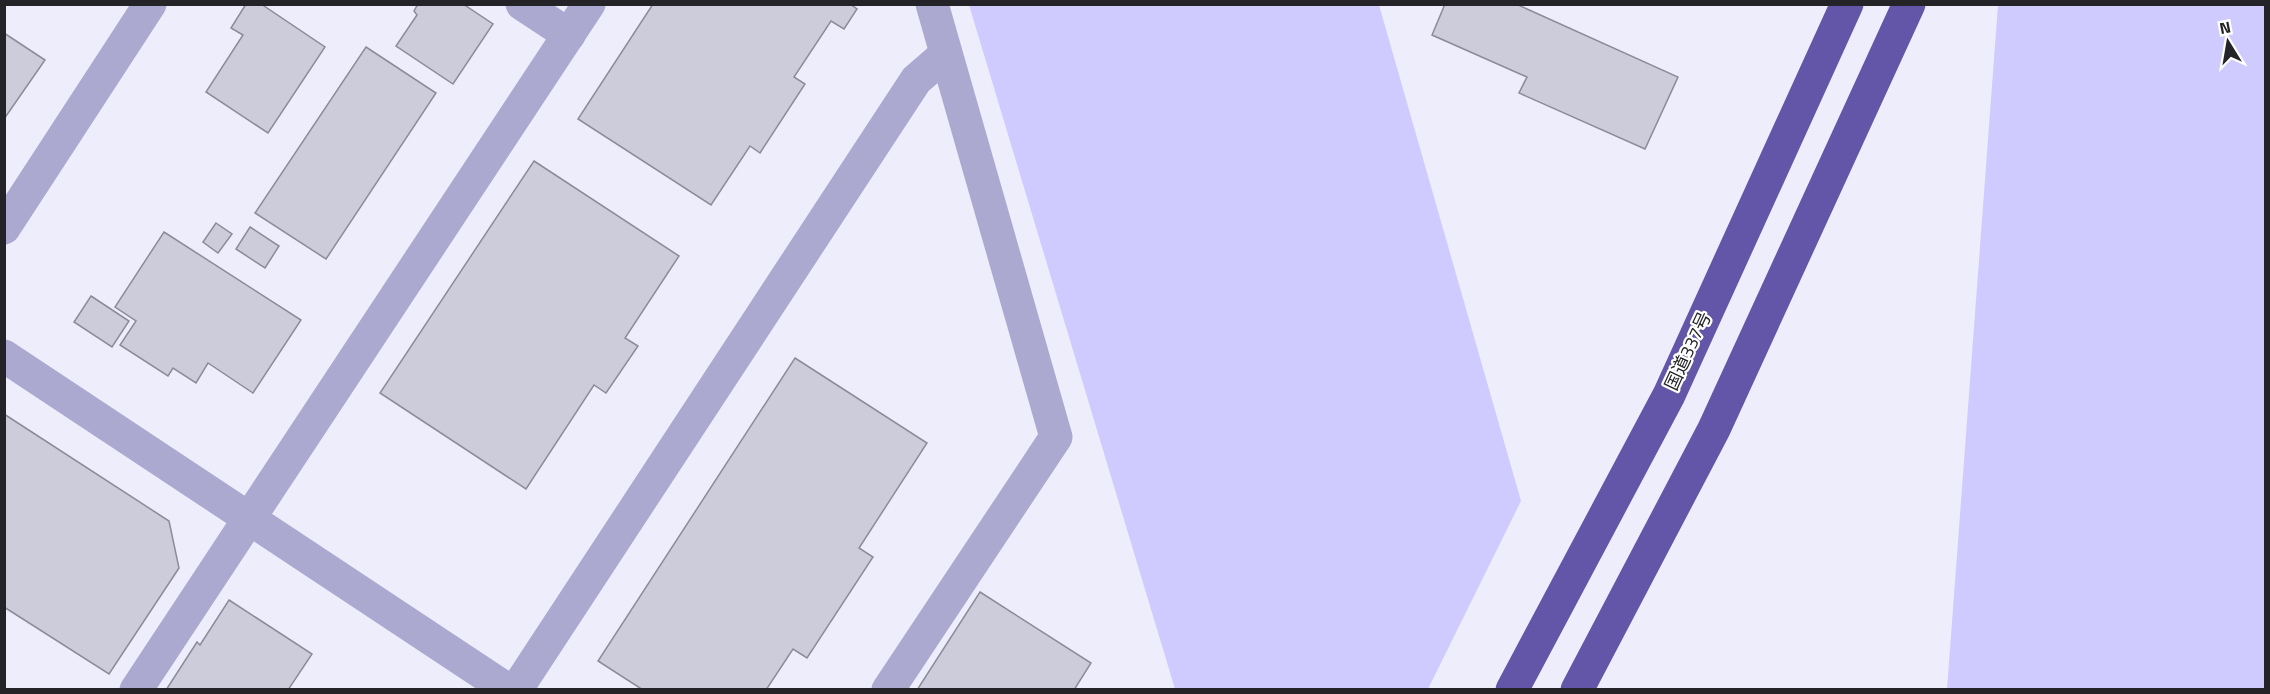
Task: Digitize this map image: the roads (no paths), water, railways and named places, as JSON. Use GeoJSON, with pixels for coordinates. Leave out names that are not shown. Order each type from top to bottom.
{"type":"FeatureCollection","features":[{"type":"Feature","properties":{"kind":"highway","name":"国道337号"},"geometry":{"type":"LineString","coordinates":[[1512,690],[1669,395],[1847,4]]}},
{"type":"Feature","properties":{"kind":"highway"},"geometry":{"type":"LineString","coordinates":[[1577,690],[1714,429],[1909,4]]}},
{"type":"Feature","properties":{"kind":"street"},"geometry":{"type":"LineString","coordinates":[[4,228],[150,4]]}},
{"type":"Feature","properties":{"kind":"street"},"geometry":{"type":"LineString","coordinates":[[522,4],[569,35]]}},
{"type":"Feature","properties":{"kind":"street"},"geometry":{"type":"LineString","coordinates":[[136,690],[589,4]]}},
{"type":"Feature","properties":{"kind":"street"},"geometry":{"type":"LineString","coordinates":[[888,690],[1056,437],[932,4]]}},
{"type":"Feature","properties":{"kind":"street"},"geometry":{"type":"LineString","coordinates":[[516,690],[916,80],[946,54]]}},
{"type":"Feature","properties":{"kind":"street"},"geometry":{"type":"LineString","coordinates":[[4,356],[508,690]]}}]}
